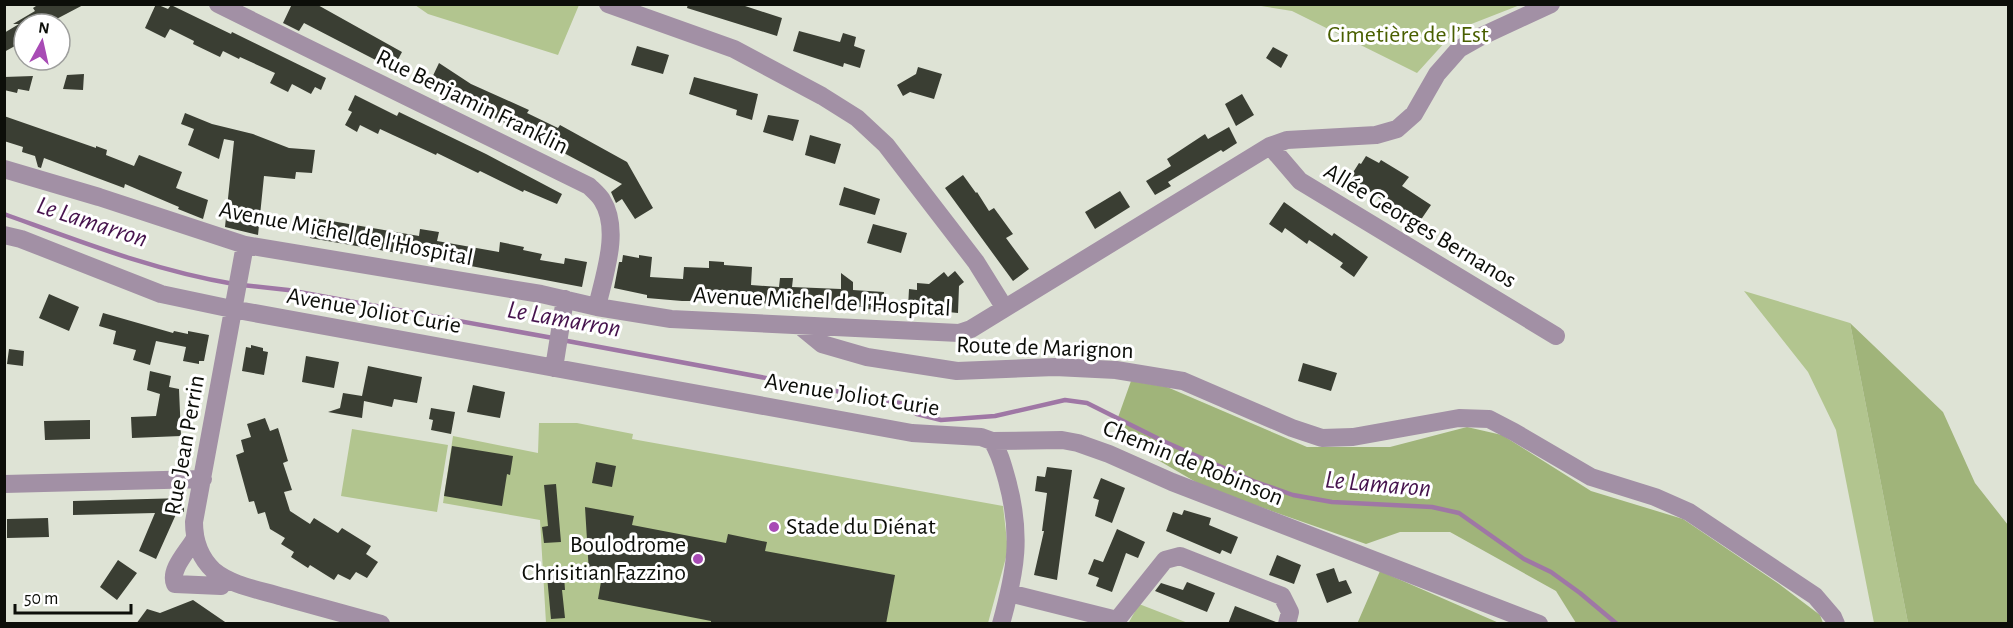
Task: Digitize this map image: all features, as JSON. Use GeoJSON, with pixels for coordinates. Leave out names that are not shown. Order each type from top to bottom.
{"type":"FeatureCollection","features":[{"type":"Feature","properties":{"kind":"street","name":"Rue Benjamin Franklin"},"geometry":{"type":"LineString","coordinates":[[218,4],[589,186],[602,199],[609,218],[610,244],[597,307]]}},
{"type":"Feature","properties":{"kind":"street"},"geometry":{"type":"LineString","coordinates":[[608,4],[734,49],[822,96],[856,118],[893,154],[976,262],[1004,307]]}},
{"type":"Feature","properties":{"kind":"street","name":"Avenue Michel de l'Hospital"},"geometry":{"type":"LineString","coordinates":[[4,169],[99,197],[244,245],[565,299],[597,307],[671,319],[959,333],[971,329],[1270,146],[1287,140],[1376,135],[1397,129],[1413,114],[1437,74],[1459,49],[1551,4]]}},
{"type":"Feature","properties":{"kind":"street","name":"Allée Georges Bernanos"},"geometry":{"type":"LineString","coordinates":[[1270,146],[1300,181],[1556,336]]}},
{"type":"Feature","properties":{"kind":"street","name":"Avenue Joliot Curie"},"geometry":{"type":"LineString","coordinates":[[4,235],[21,239],[161,294],[232,309],[556,360],[912,433],[981,437],[992,441]]}},
{"type":"Feature","properties":{"kind":"street","name":"Rue Jean Perrin"},"geometry":{"type":"LineString","coordinates":[[244,245],[194,522],[194,540],[202,557],[226,579],[381,624]]}},
{"type":"Feature","properties":{"kind":"street"},"geometry":{"type":"LineString","coordinates":[[556,360],[565,299]]}},
{"type":"Feature","properties":{"kind":"street","name":"Route de Marignon"},"geometry":{"type":"LineString","coordinates":[[800,326],[822,344],[867,357],[957,371],[1055,368],[1116,370],[1183,381],[1292,428],[1322,438],[1353,437],[1460,418],[1489,419],[1591,477],[1655,497],[1689,512],[1815,596],[1833,617],[1836,624]]}},
{"type":"Feature","properties":{"kind":"street","name":"Chemin de Robinson"},"geometry":{"type":"LineString","coordinates":[[992,441],[1062,440],[1078,443],[1172,482],[1539,624]]}},
{"type":"Feature","properties":{"kind":"street"},"geometry":{"type":"LineString","coordinates":[[992,441],[998,449],[1013,504],[1016,526],[1016,555],[1001,624]]}},
{"type":"Feature","properties":{"kind":"street"},"geometry":{"type":"LineString","coordinates":[[4,484],[203,479]]}},
{"type":"Feature","properties":{"kind":"street"},"geometry":{"type":"LineString","coordinates":[[194,540],[174,572],[175,584],[221,585],[226,579]]}},
{"type":"Feature","properties":{"kind":"street"},"geometry":{"type":"LineString","coordinates":[[1009,593],[1117,622],[1165,560],[1180,556],[1282,596],[1290,612],[1287,624]]}},
{"type":"Feature","properties":{"kind":"green space","name":"Cimetière de l’Est"},"geometry":{"type":"Polygon","coordinates":[[[1520,4],[1456,30],[1417,73],[1292,11],[1255,5],[1520,4]]]}},
{"type":"Feature","properties":{"kind":"green space"},"geometry":{"type":"Polygon","coordinates":[[[415,5],[579,5],[558,55],[428,14],[415,5]]]}},
{"type":"Feature","properties":{"kind":"green space"},"geometry":{"type":"Polygon","coordinates":[[[1744,291],[1850,323],[1908,623],[1874,623],[1836,430],[1808,372],[1744,291]]]}},
{"type":"Feature","properties":{"kind":"green space"},"geometry":{"type":"Polygon","coordinates":[[[1850,323],[1943,412],[1975,483],[2008,525],[2008,623],[1908,623],[1850,323]]]}},
{"type":"Feature","properties":{"kind":"green space"},"geometry":{"type":"Polygon","coordinates":[[[1131,381],[1167,387],[1307,447],[1390,447],[1467,427],[1502,435],[1591,491],[1683,519],[1779,584],[1820,615],[1823,623],[1576,623],[1556,591],[1450,532],[1400,532],[1366,544],[1206,488],[1127,442],[1116,423],[1131,381]]]}},
{"type":"Feature","properties":{"kind":"green space","name":"Stade du Diénat"},"geometry":{"type":"Polygon","coordinates":[[[539,423],[577,423],[633,434],[632,439],[1003,506],[1008,550],[988,623],[546,623],[540,520],[443,503],[453,436],[538,453],[539,423]]]}},
{"type":"Feature","properties":{"kind":"green space"},"geometry":{"type":"Polygon","coordinates":[[[352,429],[448,445],[437,512],[341,496],[352,429]]]}},
{"type":"Feature","properties":{"kind":"green space"},"geometry":{"type":"Polygon","coordinates":[[[1380,571],[1499,623],[1357,624],[1380,571]]]}},
{"type":"Feature","properties":{"kind":"green space"},"geometry":{"type":"Polygon","coordinates":[[[1139,604],[1188,623],[1128,624],[1139,604]]]}},
{"type":"Feature","properties":{"kind":"building"},"geometry":{"type":"Polygon","coordinates":[[[39,4],[85,4],[70,12],[33,12],[33,8],[39,4]]]}},
{"type":"Feature","properties":{"kind":"building"},"geometry":{"type":"Polygon","coordinates":[[[156,4],[168,9],[171,5],[326,78],[321,90],[315,87],[311,94],[292,84],[288,92],[270,83],[275,73],[240,57],[239,59],[223,51],[220,57],[193,44],[194,41],[170,29],[165,38],[145,28],[156,4]]]}},
{"type":"Feature","properties":{"kind":"building"},"geometry":{"type":"Polygon","coordinates":[[[292,4],[316,4],[402,52],[393,69],[304,23],[299,31],[283,23],[292,4]]]}},
{"type":"Feature","properties":{"kind":"building"},"geometry":{"type":"Polygon","coordinates":[[[688,4],[739,4],[782,18],[777,36],[687,8],[688,4]]]}},
{"type":"Feature","properties":{"kind":"building"},"geometry":{"type":"Polygon","coordinates":[[[12,28],[12,48],[4,52],[4,33],[12,28]]]}},
{"type":"Feature","properties":{"kind":"building"},"geometry":{"type":"Polygon","coordinates":[[[799,31],[840,42],[843,33],[856,37],[854,46],[865,50],[860,68],[844,63],[843,67],[793,51],[799,31]]]}},
{"type":"Feature","properties":{"kind":"building"},"geometry":{"type":"Polygon","coordinates":[[[637,46],[669,55],[663,74],[631,65],[637,46]]]}},
{"type":"Feature","properties":{"kind":"building"},"geometry":{"type":"Polygon","coordinates":[[[1273,47],[1288,55],[1281,68],[1266,58],[1273,47]]]}},
{"type":"Feature","properties":{"kind":"building"},"geometry":{"type":"Polygon","coordinates":[[[439,63],[471,84],[529,110],[527,113],[558,128],[560,125],[627,162],[653,208],[635,219],[622,199],[616,203],[611,192],[622,184],[437,89],[439,86],[430,82],[439,63]]]}},
{"type":"Feature","properties":{"kind":"building"},"geometry":{"type":"Polygon","coordinates":[[[918,67],[942,74],[934,99],[910,92],[903,96],[897,85],[916,74],[918,67]]]}},
{"type":"Feature","properties":{"kind":"building"},"geometry":{"type":"Polygon","coordinates":[[[84,74],[83,90],[63,89],[67,75],[84,74]]]}},
{"type":"Feature","properties":{"kind":"building"},"geometry":{"type":"Polygon","coordinates":[[[33,76],[29,91],[18,89],[17,93],[4,90],[4,77],[33,76]]]}},
{"type":"Feature","properties":{"kind":"building"},"geometry":{"type":"Polygon","coordinates":[[[694,77],[758,94],[752,120],[736,115],[737,110],[689,94],[694,77]]]}},
{"type":"Feature","properties":{"kind":"building"},"geometry":{"type":"Polygon","coordinates":[[[1242,94],[1254,115],[1236,126],[1225,104],[1242,94]]]}},
{"type":"Feature","properties":{"kind":"building"},"geometry":{"type":"Polygon","coordinates":[[[355,95],[397,116],[399,112],[562,194],[557,204],[524,190],[523,192],[480,171],[478,173],[380,129],[378,134],[360,125],[357,132],[345,125],[352,112],[348,110],[355,95]]]}},
{"type":"Feature","properties":{"kind":"building"},"geometry":{"type":"Polygon","coordinates":[[[185,113],[212,124],[253,134],[289,148],[315,150],[312,173],[296,172],[295,179],[264,176],[258,235],[225,227],[234,141],[224,139],[219,159],[188,145],[194,129],[181,124],[185,113]]]}},
{"type":"Feature","properties":{"kind":"building"},"geometry":{"type":"Polygon","coordinates":[[[768,115],[799,120],[793,141],[763,132],[768,115]]]}},
{"type":"Feature","properties":{"kind":"building"},"geometry":{"type":"Polygon","coordinates":[[[4,116],[107,150],[106,155],[134,166],[139,155],[182,172],[176,188],[208,200],[203,219],[125,184],[124,188],[44,158],[41,168],[38,167],[35,156],[22,152],[23,147],[4,141],[4,116]]]}},
{"type":"Feature","properties":{"kind":"building"},"geometry":{"type":"Polygon","coordinates":[[[1229,127],[1237,143],[1168,182],[1171,186],[1155,195],[1146,181],[1171,166],[1167,159],[1205,134],[1208,139],[1229,127]]]}},
{"type":"Feature","properties":{"kind":"building"},"geometry":{"type":"Polygon","coordinates":[[[810,135],[841,144],[835,164],[805,155],[810,135]]]}},
{"type":"Feature","properties":{"kind":"building"},"geometry":{"type":"Polygon","coordinates":[[[1366,156],[1379,163],[1381,160],[1409,177],[1402,186],[1431,205],[1418,224],[1369,191],[1367,194],[1347,182],[1366,156]]]}},
{"type":"Feature","properties":{"kind":"building"},"geometry":{"type":"Polygon","coordinates":[[[963,175],[989,211],[994,208],[1013,234],[1006,238],[1029,269],[1013,281],[945,188],[963,175]]]}},
{"type":"Feature","properties":{"kind":"building"},"geometry":{"type":"Polygon","coordinates":[[[844,187],[880,199],[875,215],[839,205],[844,187]]]}},
{"type":"Feature","properties":{"kind":"building"},"geometry":{"type":"Polygon","coordinates":[[[1120,191],[1130,207],[1095,229],[1085,212],[1120,191]]]}},
{"type":"Feature","properties":{"kind":"building"},"geometry":{"type":"Polygon","coordinates":[[[1284,202],[1332,236],[1334,233],[1368,257],[1354,277],[1340,267],[1343,263],[1309,240],[1307,244],[1285,228],[1282,233],[1269,224],[1284,202]]]}},
{"type":"Feature","properties":{"kind":"building"},"geometry":{"type":"Polygon","coordinates":[[[314,218],[419,236],[420,229],[439,232],[437,241],[499,252],[500,242],[542,254],[540,260],[564,264],[565,258],[587,262],[582,287],[455,263],[455,259],[404,250],[403,254],[310,238],[314,218]]]}},
{"type":"Feature","properties":{"kind":"building"},"geometry":{"type":"Polygon","coordinates":[[[873,224],[907,233],[901,253],[867,243],[873,224]]]}},
{"type":"Feature","properties":{"kind":"building"},"geometry":{"type":"Polygon","coordinates":[[[623,255],[639,258],[639,255],[652,257],[650,277],[683,279],[684,267],[709,268],[709,261],[724,262],[724,265],[752,267],[751,285],[779,287],[780,278],[793,278],[792,287],[841,289],[841,273],[853,282],[853,290],[884,292],[883,310],[807,303],[807,306],[647,298],[647,295],[614,288],[619,262],[622,262],[623,255]]]}},
{"type":"Feature","properties":{"kind":"building"},"geometry":{"type":"Polygon","coordinates":[[[955,271],[964,282],[959,286],[958,313],[908,308],[909,289],[917,290],[917,283],[929,284],[944,272],[948,277],[955,271]]]}},
{"type":"Feature","properties":{"kind":"building"},"geometry":{"type":"Polygon","coordinates":[[[49,294],[79,307],[69,331],[39,318],[49,294]]]}},
{"type":"Feature","properties":{"kind":"building"},"geometry":{"type":"Polygon","coordinates":[[[103,313],[173,333],[174,331],[188,334],[188,331],[209,335],[204,361],[199,361],[199,364],[183,361],[186,347],[156,341],[150,365],[133,360],[136,350],[113,344],[116,331],[99,326],[103,313]]]}},
{"type":"Feature","properties":{"kind":"building"},"geometry":{"type":"Polygon","coordinates":[[[251,345],[268,352],[264,375],[242,371],[246,347],[251,348],[251,345]]]}},
{"type":"Feature","properties":{"kind":"building"},"geometry":{"type":"Polygon","coordinates":[[[9,349],[24,351],[23,366],[7,364],[9,349]]]}},
{"type":"Feature","properties":{"kind":"building"},"geometry":{"type":"Polygon","coordinates":[[[306,356],[339,362],[334,388],[302,382],[306,356]]]}},
{"type":"Feature","properties":{"kind":"building"},"geometry":{"type":"Polygon","coordinates":[[[1303,363],[1337,373],[1331,391],[1298,381],[1303,363]]]}},
{"type":"Feature","properties":{"kind":"building"},"geometry":{"type":"Polygon","coordinates":[[[368,366],[422,377],[417,403],[394,399],[392,407],[364,401],[362,418],[328,412],[340,408],[343,393],[362,396],[368,366]]]}},
{"type":"Feature","properties":{"kind":"building"},"geometry":{"type":"Polygon","coordinates":[[[150,371],[171,376],[169,387],[179,389],[181,436],[132,438],[131,417],[156,416],[160,394],[147,390],[150,371]]]}},
{"type":"Feature","properties":{"kind":"building"},"geometry":{"type":"Polygon","coordinates":[[[473,385],[505,392],[500,418],[467,412],[473,385]]]}},
{"type":"Feature","properties":{"kind":"building"},"geometry":{"type":"Polygon","coordinates":[[[431,408],[455,412],[451,434],[431,430],[433,420],[429,419],[431,408]]]}},
{"type":"Feature","properties":{"kind":"building"},"geometry":{"type":"Polygon","coordinates":[[[265,418],[270,431],[278,428],[288,461],[283,463],[292,490],[284,492],[290,511],[310,524],[314,518],[338,533],[342,528],[371,546],[366,554],[378,562],[367,578],[356,572],[350,580],[338,574],[334,580],[310,565],[308,568],[291,557],[294,552],[281,544],[285,538],[270,529],[265,512],[258,514],[254,501],[249,502],[236,455],[244,452],[241,440],[251,437],[247,424],[265,418]]]}},
{"type":"Feature","properties":{"kind":"building"},"geometry":{"type":"Polygon","coordinates":[[[90,420],[90,439],[45,440],[44,421],[90,420]]]}},
{"type":"Feature","properties":{"kind":"building"},"geometry":{"type":"Polygon","coordinates":[[[452,446],[513,456],[510,475],[507,474],[502,506],[444,496],[452,446]]]}},
{"type":"Feature","properties":{"kind":"building"},"geometry":{"type":"Polygon","coordinates":[[[596,462],[616,466],[612,487],[592,483],[596,462]]]}},
{"type":"Feature","properties":{"kind":"building"},"geometry":{"type":"Polygon","coordinates":[[[1047,467],[1072,470],[1057,580],[1034,575],[1044,531],[1042,531],[1047,493],[1035,491],[1037,476],[1045,477],[1047,467]]]}},
{"type":"Feature","properties":{"kind":"building"},"geometry":{"type":"Polygon","coordinates":[[[1101,478],[1125,488],[1112,523],[1095,516],[1099,500],[1093,498],[1101,478]]]}},
{"type":"Feature","properties":{"kind":"building"},"geometry":{"type":"Polygon","coordinates":[[[556,484],[561,542],[544,543],[542,527],[548,526],[544,485],[556,484]]]}},
{"type":"Feature","properties":{"kind":"building"},"geometry":{"type":"Polygon","coordinates":[[[184,498],[184,512],[177,512],[156,559],[139,551],[155,513],[73,515],[73,501],[184,498]]]}},
{"type":"Feature","properties":{"kind":"building","name":"Boulodrome Chrisitian Fazzino"},"geometry":{"type":"Polygon","coordinates":[[[585,507],[634,516],[632,525],[726,543],[728,534],[767,542],[765,551],[895,575],[886,624],[711,624],[711,621],[598,599],[602,576],[589,573],[585,507]]]}},
{"type":"Feature","properties":{"kind":"building"},"geometry":{"type":"Polygon","coordinates":[[[1184,510],[1211,518],[1209,525],[1238,537],[1231,554],[1222,550],[1220,554],[1166,531],[1173,512],[1182,515],[1184,510]]]}},
{"type":"Feature","properties":{"kind":"building"},"geometry":{"type":"Polygon","coordinates":[[[48,518],[49,537],[7,538],[7,519],[48,518]]]}},
{"type":"Feature","properties":{"kind":"building"},"geometry":{"type":"Polygon","coordinates":[[[1117,529],[1145,542],[1138,558],[1126,553],[1112,592],[1096,586],[1099,578],[1088,574],[1094,559],[1103,562],[1117,529]]]}},
{"type":"Feature","properties":{"kind":"building"},"geometry":{"type":"Polygon","coordinates":[[[1277,555],[1301,565],[1294,584],[1269,575],[1277,555]]]}},
{"type":"Feature","properties":{"kind":"building"},"geometry":{"type":"Polygon","coordinates":[[[118,560],[137,573],[117,600],[100,587],[118,560]]]}},
{"type":"Feature","properties":{"kind":"building"},"geometry":{"type":"Polygon","coordinates":[[[1334,568],[1339,582],[1346,580],[1352,593],[1327,603],[1316,574],[1334,568]]]}},
{"type":"Feature","properties":{"kind":"building"},"geometry":{"type":"Polygon","coordinates":[[[547,576],[564,576],[565,590],[562,590],[565,618],[551,619],[547,576]]]}},
{"type":"Feature","properties":{"kind":"building"},"geometry":{"type":"Polygon","coordinates":[[[1187,582],[1215,593],[1207,612],[1155,591],[1161,583],[1183,590],[1187,582]]]}},
{"type":"Feature","properties":{"kind":"building"},"geometry":{"type":"Polygon","coordinates":[[[193,600],[228,624],[136,624],[147,609],[160,613],[193,600]]]}},
{"type":"Feature","properties":{"kind":"building"},"geometry":{"type":"Polygon","coordinates":[[[1235,606],[1276,622],[1276,624],[1228,624],[1235,606]]]}},
{"type":"Feature","properties":{"kind":"waterway","name":"Le Lamarron"},"geometry":{"type":"LineString","coordinates":[[4,214],[146,263],[234,284]]}},
{"type":"Feature","properties":{"kind":"waterway","name":"Le Lamarron"},"geometry":{"type":"LineString","coordinates":[[242,285],[288,290],[553,338]]}},
{"type":"Feature","properties":{"kind":"waterway","name":"Le Lamarron"},"geometry":{"type":"LineString","coordinates":[[562,340],[900,403],[917,414],[941,420],[995,416],[1065,400],[1087,403],[1163,441],[1253,481],[1293,495],[1332,502],[1432,507],[1459,513],[1524,559],[1551,572],[1617,624]]}},
{"type":"Feature","properties":{"kind":"place","name":"Stade du Diénat"},"geometry":{"type":"Point","coordinates":[774,527]}},
{"type":"Feature","properties":{"kind":"place","name":"Boulodrome Chrisitian Fazzino"},"geometry":{"type":"Point","coordinates":[698,559]}},
{"type":"Feature","properties":{"kind":"water label","name":"Le Lamaron"},"geometry":{"type":"Point","coordinates":[1378,484]}}]}
